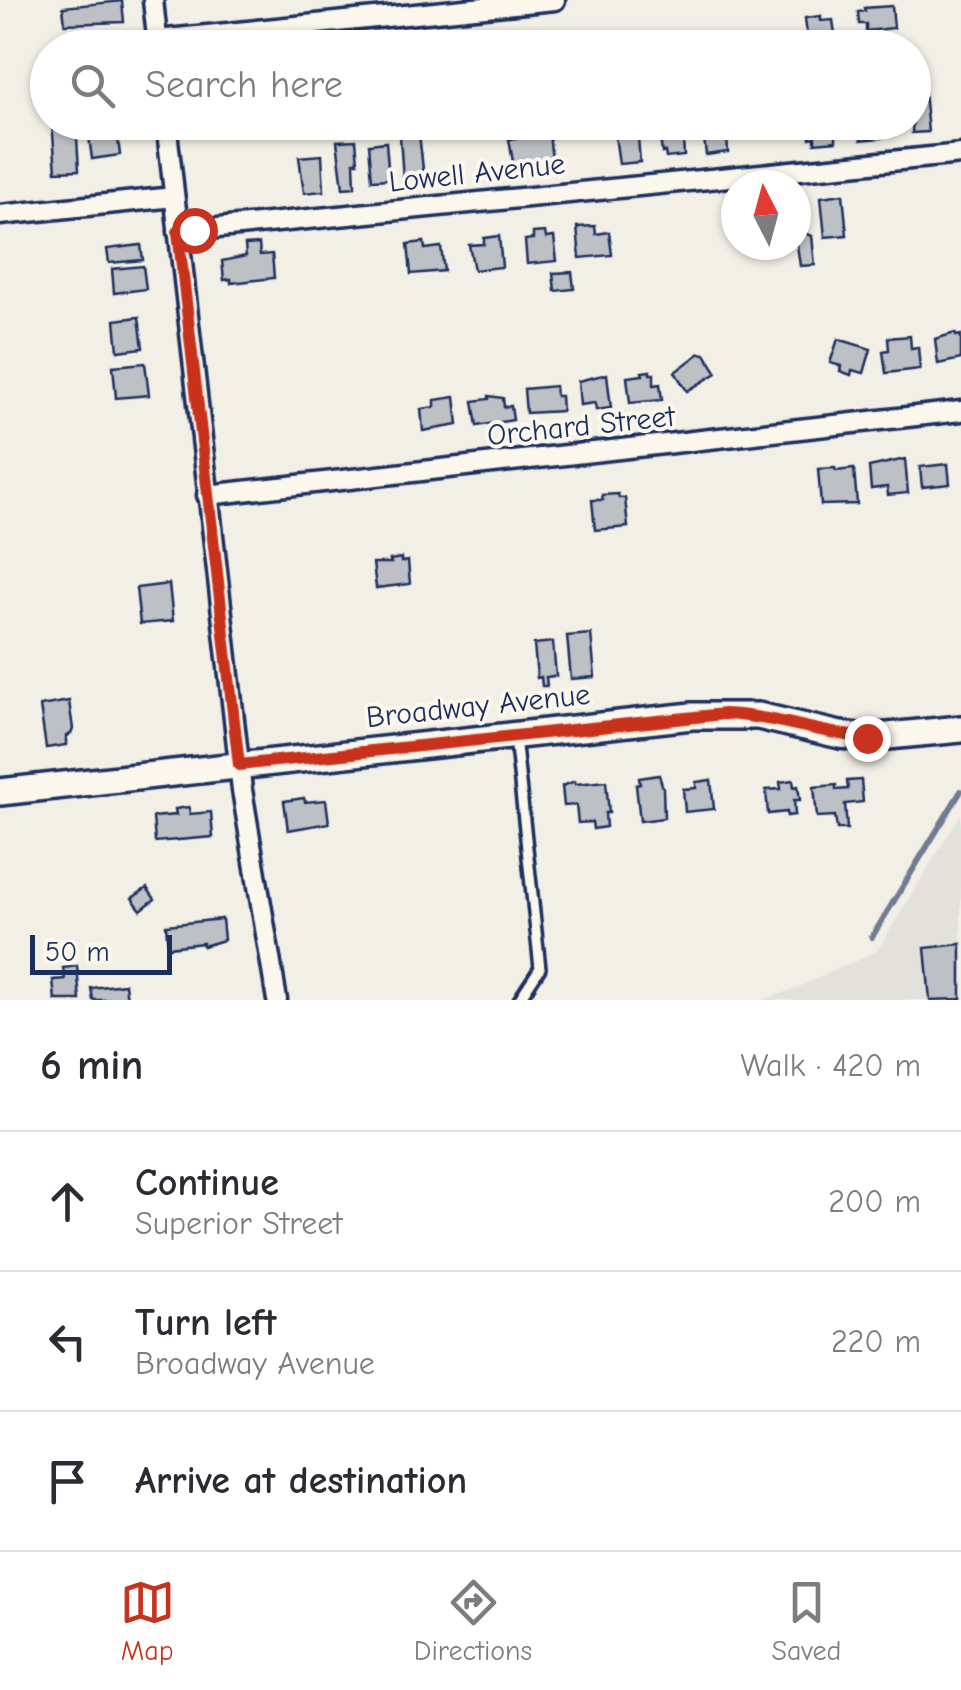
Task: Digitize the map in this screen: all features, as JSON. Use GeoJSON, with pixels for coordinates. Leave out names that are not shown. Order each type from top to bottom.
{"type":"FeatureCollection","features":[{"type":"Feature","properties":{"kind":"street"},"geometry":{"type":"LineString","coordinates":[[152,0],[156,30]]}},
{"type":"Feature","properties":{"kind":"street"},"geometry":{"type":"LineString","coordinates":[[284,30],[555,0]]}},
{"type":"Feature","properties":{"kind":"street"},"geometry":{"type":"LineString","coordinates":[[168,140],[239,765],[277,1000]]}},
{"type":"Feature","properties":{"kind":"street","name":"Lowell Avenue"},"geometry":{"type":"LineString","coordinates":[[178,232],[961,154]]}},
{"type":"Feature","properties":{"kind":"street"},"geometry":{"type":"LineString","coordinates":[[0,216],[174,197]]}},
{"type":"Feature","properties":{"kind":"street","name":"Orchard Street"},"geometry":{"type":"LineString","coordinates":[[207,495],[961,411]]}},
{"type":"Feature","properties":{"kind":"street","name":"Broadway Avenue"},"geometry":{"type":"LineString","coordinates":[[0,792],[724,714],[758,716],[867,738],[961,729]]}},
{"type":"Feature","properties":{"kind":"lane"},"geometry":{"type":"LineString","coordinates":[[514,734],[540,968],[519,1000]]}},
{"type":"Feature","properties":{"kind":"shaded area"},"geometry":{"type":"Polygon","coordinates":[[[961,814],[961,1000],[762,1000],[877,951],[961,814]]]}},
{"type":"Feature","properties":{"kind":"building"},"geometry":{"type":"Polygon","coordinates":[[[122,1],[124,22],[65,24],[63,7],[122,1]]]}},
{"type":"Feature","properties":{"kind":"building"},"geometry":{"type":"Polygon","coordinates":[[[892,6],[894,28],[866,30],[866,24],[859,24],[858,12],[865,11],[864,8],[892,6]]]}},
{"type":"Feature","properties":{"kind":"building"},"geometry":{"type":"Polygon","coordinates":[[[821,16],[821,21],[833,20],[834,30],[806,30],[805,18],[821,16]]]}},
{"type":"Feature","properties":{"kind":"building"},"geometry":{"type":"Polygon","coordinates":[[[53,140],[77,140],[79,170],[56,171],[53,140]]]}},
{"type":"Feature","properties":{"kind":"building"},"geometry":{"type":"Polygon","coordinates":[[[89,140],[118,140],[120,155],[92,159],[89,140]]]}},
{"type":"Feature","properties":{"kind":"building"},"geometry":{"type":"Polygon","coordinates":[[[356,140],[355,187],[343,188],[337,141],[356,140]]]}},
{"type":"Feature","properties":{"kind":"building"},"geometry":{"type":"Polygon","coordinates":[[[400,140],[420,140],[424,178],[403,180],[400,140]]]}},
{"type":"Feature","properties":{"kind":"building"},"geometry":{"type":"Polygon","coordinates":[[[509,140],[550,140],[552,159],[514,168],[509,140]]]}},
{"type":"Feature","properties":{"kind":"building"},"geometry":{"type":"Polygon","coordinates":[[[616,140],[638,140],[640,162],[619,164],[616,140]]]}},
{"type":"Feature","properties":{"kind":"building"},"geometry":{"type":"Polygon","coordinates":[[[660,140],[683,140],[684,156],[666,158],[660,140]]]}},
{"type":"Feature","properties":{"kind":"building"},"geometry":{"type":"Polygon","coordinates":[[[704,140],[727,140],[728,152],[706,155],[704,140]]]}},
{"type":"Feature","properties":{"kind":"building"},"geometry":{"type":"Polygon","coordinates":[[[386,142],[389,179],[372,180],[369,144],[386,142]]]}},
{"type":"Feature","properties":{"kind":"building"},"geometry":{"type":"Polygon","coordinates":[[[322,155],[324,191],[304,193],[299,157],[322,155]]]}},
{"type":"Feature","properties":{"kind":"building"},"geometry":{"type":"Polygon","coordinates":[[[843,194],[847,235],[825,237],[821,197],[843,194]]]}},
{"type":"Feature","properties":{"kind":"building"},"geometry":{"type":"Polygon","coordinates":[[[595,226],[596,234],[609,232],[612,255],[580,258],[577,227],[595,226]]]}},
{"type":"Feature","properties":{"kind":"building"},"geometry":{"type":"Polygon","coordinates":[[[545,232],[546,238],[554,237],[557,261],[527,264],[525,240],[533,239],[533,233],[545,232]]]}},
{"type":"Feature","properties":{"kind":"building"},"geometry":{"type":"Polygon","coordinates":[[[499,236],[502,267],[474,270],[469,245],[484,244],[484,238],[499,236]]]}},
{"type":"Feature","properties":{"kind":"building"},"geometry":{"type":"Polygon","coordinates":[[[811,236],[815,265],[800,266],[799,260],[811,260],[811,236]]]}},
{"type":"Feature","properties":{"kind":"building"},"geometry":{"type":"Polygon","coordinates":[[[424,242],[425,249],[441,247],[444,271],[411,274],[408,244],[424,242]]]}},
{"type":"Feature","properties":{"kind":"building"},"geometry":{"type":"Polygon","coordinates":[[[259,244],[260,255],[272,254],[274,278],[231,283],[231,279],[224,280],[222,261],[246,256],[245,245],[259,244]]]}},
{"type":"Feature","properties":{"kind":"building"},"geometry":{"type":"Polygon","coordinates":[[[141,245],[143,260],[109,263],[107,249],[141,245]]]}},
{"type":"Feature","properties":{"kind":"building"},"geometry":{"type":"Polygon","coordinates":[[[143,266],[146,289],[114,293],[112,269],[143,266]]]}},
{"type":"Feature","properties":{"kind":"building"},"geometry":{"type":"Polygon","coordinates":[[[572,272],[574,289],[555,291],[553,273],[572,272]]]}},
{"type":"Feature","properties":{"kind":"building"},"geometry":{"type":"Polygon","coordinates":[[[139,317],[143,348],[118,351],[115,320],[139,317]]]}},
{"type":"Feature","properties":{"kind":"building"},"geometry":{"type":"Polygon","coordinates":[[[961,335],[961,359],[938,364],[935,339],[961,335]]]}},
{"type":"Feature","properties":{"kind":"building"},"geometry":{"type":"Polygon","coordinates":[[[910,336],[911,348],[918,347],[920,369],[886,373],[883,351],[889,350],[888,338],[910,336]]]}},
{"type":"Feature","properties":{"kind":"building"},"geometry":{"type":"Polygon","coordinates":[[[838,339],[871,349],[864,373],[852,370],[851,375],[830,363],[838,339]]]}},
{"type":"Feature","properties":{"kind":"building"},"geometry":{"type":"Polygon","coordinates":[[[700,353],[705,354],[717,373],[687,391],[675,372],[700,353]]]}},
{"type":"Feature","properties":{"kind":"building"},"geometry":{"type":"Polygon","coordinates":[[[145,363],[149,395],[116,398],[113,366],[145,363]]]}},
{"type":"Feature","properties":{"kind":"building"},"geometry":{"type":"Polygon","coordinates":[[[650,371],[654,374],[654,385],[660,384],[662,400],[630,403],[627,377],[650,371]]]}},
{"type":"Feature","properties":{"kind":"building"},"geometry":{"type":"Polygon","coordinates":[[[607,374],[611,408],[596,410],[595,403],[580,405],[578,381],[607,374]]]}},
{"type":"Feature","properties":{"kind":"building"},"geometry":{"type":"Polygon","coordinates":[[[555,386],[556,396],[561,396],[562,411],[526,413],[524,389],[555,386]]]}},
{"type":"Feature","properties":{"kind":"building"},"geometry":{"type":"Polygon","coordinates":[[[489,396],[503,398],[504,407],[511,406],[513,420],[477,426],[473,401],[489,396]]]}},
{"type":"Feature","properties":{"kind":"building"},"geometry":{"type":"Polygon","coordinates":[[[455,397],[458,425],[423,431],[421,409],[435,407],[435,400],[455,397]]]}},
{"type":"Feature","properties":{"kind":"building"},"geometry":{"type":"Polygon","coordinates":[[[905,459],[908,493],[888,495],[887,487],[871,489],[869,467],[905,459]]]}},
{"type":"Feature","properties":{"kind":"building"},"geometry":{"type":"Polygon","coordinates":[[[948,464],[950,484],[922,487],[920,467],[948,464]]]}},
{"type":"Feature","properties":{"kind":"building"},"geometry":{"type":"Polygon","coordinates":[[[818,469],[854,469],[857,504],[821,505],[818,469]]]}},
{"type":"Feature","properties":{"kind":"building"},"geometry":{"type":"Polygon","coordinates":[[[618,494],[625,498],[628,527],[595,530],[592,500],[618,494]]]}},
{"type":"Feature","properties":{"kind":"building"},"geometry":{"type":"Polygon","coordinates":[[[401,558],[401,562],[408,561],[410,584],[376,588],[373,563],[391,563],[390,560],[401,558]]]}},
{"type":"Feature","properties":{"kind":"building"},"geometry":{"type":"Polygon","coordinates":[[[169,584],[173,621],[140,624],[136,588],[169,584]]]}},
{"type":"Feature","properties":{"kind":"building"},"geometry":{"type":"Polygon","coordinates":[[[591,634],[595,677],[571,679],[567,636],[591,634]]]}},
{"type":"Feature","properties":{"kind":"building"},"geometry":{"type":"Polygon","coordinates":[[[553,642],[556,676],[546,677],[547,686],[542,686],[541,677],[537,678],[534,644],[553,642]]]}},
{"type":"Feature","properties":{"kind":"building"},"geometry":{"type":"Polygon","coordinates":[[[69,701],[73,729],[66,736],[66,745],[46,748],[40,706],[69,701]]]}},
{"type":"Feature","properties":{"kind":"building"},"geometry":{"type":"Polygon","coordinates":[[[659,775],[664,818],[640,821],[636,785],[640,784],[639,778],[659,775]]]}},
{"type":"Feature","properties":{"kind":"building"},"geometry":{"type":"Polygon","coordinates":[[[711,780],[714,809],[685,812],[683,789],[696,788],[696,782],[711,780]]]}},
{"type":"Feature","properties":{"kind":"building"},"geometry":{"type":"Polygon","coordinates":[[[793,780],[800,800],[794,800],[795,815],[768,814],[766,790],[781,789],[780,782],[793,780]]]}},
{"type":"Feature","properties":{"kind":"building"},"geometry":{"type":"Polygon","coordinates":[[[861,780],[863,802],[845,804],[847,829],[837,829],[835,816],[817,817],[814,787],[836,785],[836,790],[848,789],[847,781],[861,780]]]}},
{"type":"Feature","properties":{"kind":"building"},"geometry":{"type":"Polygon","coordinates":[[[575,781],[606,781],[606,827],[593,829],[592,822],[578,823],[576,805],[564,806],[562,786],[575,781]]]}},
{"type":"Feature","properties":{"kind":"building"},"geometry":{"type":"Polygon","coordinates":[[[304,798],[305,802],[326,800],[329,823],[288,830],[284,801],[304,798]]]}},
{"type":"Feature","properties":{"kind":"building"},"geometry":{"type":"Polygon","coordinates":[[[189,807],[190,814],[211,812],[213,837],[155,842],[153,817],[176,815],[175,809],[189,807]]]}},
{"type":"Feature","properties":{"kind":"building"},"geometry":{"type":"Polygon","coordinates":[[[147,888],[155,899],[141,910],[132,898],[147,888]]]}},
{"type":"Feature","properties":{"kind":"building"},"geometry":{"type":"Polygon","coordinates":[[[222,919],[224,940],[203,946],[168,947],[166,925],[222,919]]]}},
{"type":"Feature","properties":{"kind":"building"},"geometry":{"type":"Polygon","coordinates":[[[961,944],[961,999],[930,1000],[925,948],[961,944]]]}},
{"type":"Feature","properties":{"kind":"building"},"geometry":{"type":"Polygon","coordinates":[[[77,966],[80,1000],[55,1000],[53,980],[65,979],[63,968],[77,966]]]}},
{"type":"Feature","properties":{"kind":"building"},"geometry":{"type":"Polygon","coordinates":[[[125,984],[127,1000],[93,1000],[91,988],[125,984]]]}},
{"type":"Feature","properties":{"kind":"waterway"},"geometry":{"type":"LineString","coordinates":[[872,937],[961,791]]}},
{"type":"Feature","properties":{"kind":"route"},"geometry":{"type":"LineString","coordinates":[[194,230],[178,232],[239,765],[724,714],[758,716],[867,738]]}}]}
